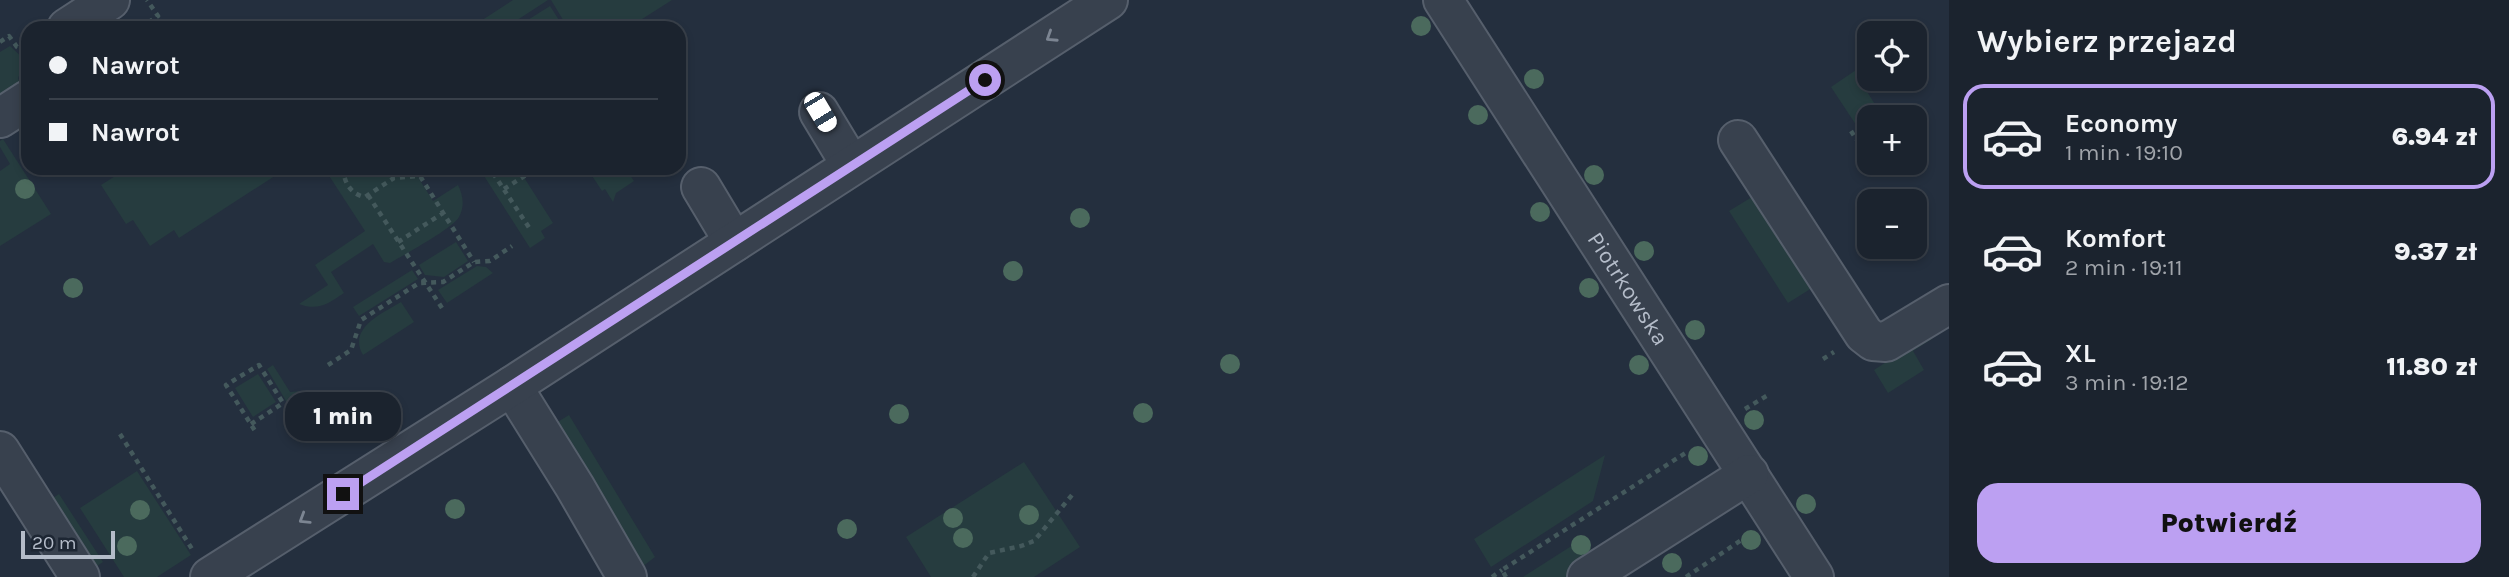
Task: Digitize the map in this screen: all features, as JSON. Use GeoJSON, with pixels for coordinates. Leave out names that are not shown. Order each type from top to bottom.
{"type":"FeatureCollection","features":[{"type":"Feature","properties":{"kind":"street"},"geometry":{"type":"LineString","coordinates":[[78,21],[110,0]]}},
{"type":"Feature","properties":{"kind":"street"},"geometry":{"type":"LineString","coordinates":[[202,565],[512,386],[1108,0]]}},
{"type":"Feature","properties":{"kind":"street","name":"Piotrkowska"},"geometry":{"type":"LineString","coordinates":[[1443,0],[1814,577]]}},
{"type":"Feature","properties":{"kind":"street"},"geometry":{"type":"LineString","coordinates":[[0,118],[21,104]]}},
{"type":"Feature","properties":{"kind":"street"},"geometry":{"type":"LineString","coordinates":[[820,112],[851,165]]}},
{"type":"Feature","properties":{"kind":"street"},"geometry":{"type":"LineString","coordinates":[[1738,140],[1864,334],[1873,341],[1886,342],[1949,304]]}},
{"type":"Feature","properties":{"kind":"street"},"geometry":{"type":"LineString","coordinates":[[701,187],[733,242]]}},
{"type":"Feature","properties":{"kind":"street"},"geometry":{"type":"LineString","coordinates":[[512,386],[627,577]]}},
{"type":"Feature","properties":{"kind":"street"},"geometry":{"type":"LineString","coordinates":[[0,451],[80,577]]}},
{"type":"Feature","properties":{"kind":"street"},"geometry":{"type":"LineString","coordinates":[[1587,577],[1749,474]]}},
{"type":"Feature","properties":{"kind":"path"},"geometry":{"type":"LineString","coordinates":[[147,0],[158,16],[150,21]]}},
{"type":"Feature","properties":{"kind":"path"},"geometry":{"type":"LineString","coordinates":[[0,42],[9,36],[21,50]]}},
{"type":"Feature","properties":{"kind":"path"},"geometry":{"type":"LineString","coordinates":[[1851,131],[1857,140]]}},
{"type":"Feature","properties":{"kind":"path"},"geometry":{"type":"LineString","coordinates":[[344,175],[352,192],[365,197],[394,178],[420,176],[474,262]]}},
{"type":"Feature","properties":{"kind":"path"},"geometry":{"type":"LineString","coordinates":[[494,175],[530,229]]}},
{"type":"Feature","properties":{"kind":"path"},"geometry":{"type":"LineString","coordinates":[[503,189],[526,175]]}},
{"type":"Feature","properties":{"kind":"path"},"geometry":{"type":"LineString","coordinates":[[368,195],[442,308]]}},
{"type":"Feature","properties":{"kind":"path"},"geometry":{"type":"LineString","coordinates":[[398,242],[443,213]]}},
{"type":"Feature","properties":{"kind":"path"},"geometry":{"type":"LineString","coordinates":[[328,365],[351,350],[362,320],[419,282],[443,282],[474,262],[490,261],[512,246]]}},
{"type":"Feature","properties":{"kind":"path"},"geometry":{"type":"LineString","coordinates":[[251,424],[283,404],[259,365],[226,385],[257,434]]}},
{"type":"Feature","properties":{"kind":"path"},"geometry":{"type":"LineString","coordinates":[[120,434],[202,565]]}},
{"type":"Feature","properties":{"kind":"path"},"geometry":{"type":"LineString","coordinates":[[1492,577],[1687,452]]}},
{"type":"Feature","properties":{"kind":"path"},"geometry":{"type":"LineString","coordinates":[[973,577],[989,553],[1021,547],[1034,541],[1072,495]]}},
{"type":"Feature","properties":{"kind":"path"},"geometry":{"type":"LineString","coordinates":[[1686,577],[1744,540]]}},
{"type":"Feature","properties":{"kind":"path"},"geometry":{"type":"LineString","coordinates":[[1502,570],[1506,577]]}},
{"type":"Feature","properties":{"kind":"green space"},"geometry":{"type":"Polygon","coordinates":[[[513,0],[548,0],[516,21],[481,21],[513,0]]]}},
{"type":"Feature","properties":{"kind":"green space"},"geometry":{"type":"Polygon","coordinates":[[[551,0],[672,0],[639,21],[564,21],[551,0]]]}},
{"type":"Feature","properties":{"kind":"green space"},"geometry":{"type":"Polygon","coordinates":[[[550,6],[560,21],[526,21],[550,6]]]}},
{"type":"Feature","properties":{"kind":"green space"},"geometry":{"type":"Polygon","coordinates":[[[10,46],[21,56],[18,78],[21,89],[0,103],[0,52],[10,46]]]}},
{"type":"Feature","properties":{"kind":"green space"},"geometry":{"type":"Polygon","coordinates":[[[1857,69],[1857,91],[1867,91],[1875,105],[1857,105],[1857,126],[1831,87],[1857,69]]]}},
{"type":"Feature","properties":{"kind":"green space"},"geometry":{"type":"Polygon","coordinates":[[[3,139],[21,167],[21,175],[26,175],[51,214],[0,246],[0,171],[10,164],[0,147],[0,141],[3,139]]]}},
{"type":"Feature","properties":{"kind":"green space"},"geometry":{"type":"Polygon","coordinates":[[[117,175],[276,175],[179,238],[174,230],[150,246],[133,220],[126,224],[101,185],[117,175]]]}},
{"type":"Feature","properties":{"kind":"green space"},"geometry":{"type":"Polygon","coordinates":[[[329,175],[416,175],[433,201],[458,185],[463,201],[461,213],[447,228],[390,263],[384,262],[373,244],[331,272],[344,293],[323,305],[312,307],[299,304],[328,285],[315,265],[365,231],[329,175]]]}},
{"type":"Feature","properties":{"kind":"green space"},"geometry":{"type":"Polygon","coordinates":[[[483,175],[522,175],[553,223],[541,231],[545,238],[530,248],[483,175]]]}},
{"type":"Feature","properties":{"kind":"green space"},"geometry":{"type":"Polygon","coordinates":[[[592,175],[630,175],[634,181],[616,193],[613,202],[605,189],[602,191],[592,175]]]}},
{"type":"Feature","properties":{"kind":"green space"},"geometry":{"type":"Polygon","coordinates":[[[1752,197],[1812,288],[1788,303],[1729,211],[1752,197]]]}},
{"type":"Feature","properties":{"kind":"green space"},"geometry":{"type":"Polygon","coordinates":[[[456,242],[468,261],[444,277],[425,275],[419,265],[456,242]]]}},
{"type":"Feature","properties":{"kind":"green space"},"geometry":{"type":"Polygon","coordinates":[[[477,266],[486,267],[493,273],[447,303],[438,290],[477,266]]]}},
{"type":"Feature","properties":{"kind":"green space"},"geometry":{"type":"Polygon","coordinates":[[[412,270],[418,279],[359,316],[353,307],[412,270]]]}},
{"type":"Feature","properties":{"kind":"green space"},"geometry":{"type":"Polygon","coordinates":[[[401,302],[414,322],[363,355],[359,345],[363,329],[377,316],[401,302]]]}},
{"type":"Feature","properties":{"kind":"green space"},"geometry":{"type":"Polygon","coordinates":[[[1929,334],[1932,339],[1913,351],[1924,370],[1888,393],[1874,370],[1929,334]]]}},
{"type":"Feature","properties":{"kind":"green space"},"geometry":{"type":"Polygon","coordinates":[[[273,365],[290,392],[304,391],[306,401],[287,413],[283,411],[289,406],[267,369],[273,365]]]}},
{"type":"Feature","properties":{"kind":"green space"},"geometry":{"type":"Polygon","coordinates":[[[258,374],[276,402],[253,417],[235,388],[258,374]]]}},
{"type":"Feature","properties":{"kind":"green space"},"geometry":{"type":"Polygon","coordinates":[[[569,415],[655,557],[638,570],[589,473],[556,423],[569,415]]]}},
{"type":"Feature","properties":{"kind":"green space"},"geometry":{"type":"Polygon","coordinates":[[[1605,455],[1593,501],[1491,567],[1474,539],[1605,455]]]}},
{"type":"Feature","properties":{"kind":"green space"},"geometry":{"type":"Polygon","coordinates":[[[1024,462],[1080,547],[1034,577],[931,577],[906,537],[1024,462]]]}},
{"type":"Feature","properties":{"kind":"green space"},"geometry":{"type":"Polygon","coordinates":[[[137,471],[191,555],[157,577],[124,577],[80,508],[137,471]]]}},
{"type":"Feature","properties":{"kind":"green space"},"geometry":{"type":"Polygon","coordinates":[[[59,494],[103,562],[97,566],[53,498],[59,494]]]}},
{"type":"Feature","properties":{"kind":"green space"},"geometry":{"type":"Polygon","coordinates":[[[1584,538],[1597,558],[1567,577],[1523,577],[1584,538]]]}},
{"type":"Feature","properties":{"kind":"route"},"geometry":{"type":"LineString","coordinates":[[343,494],[985,80]]}}]}
